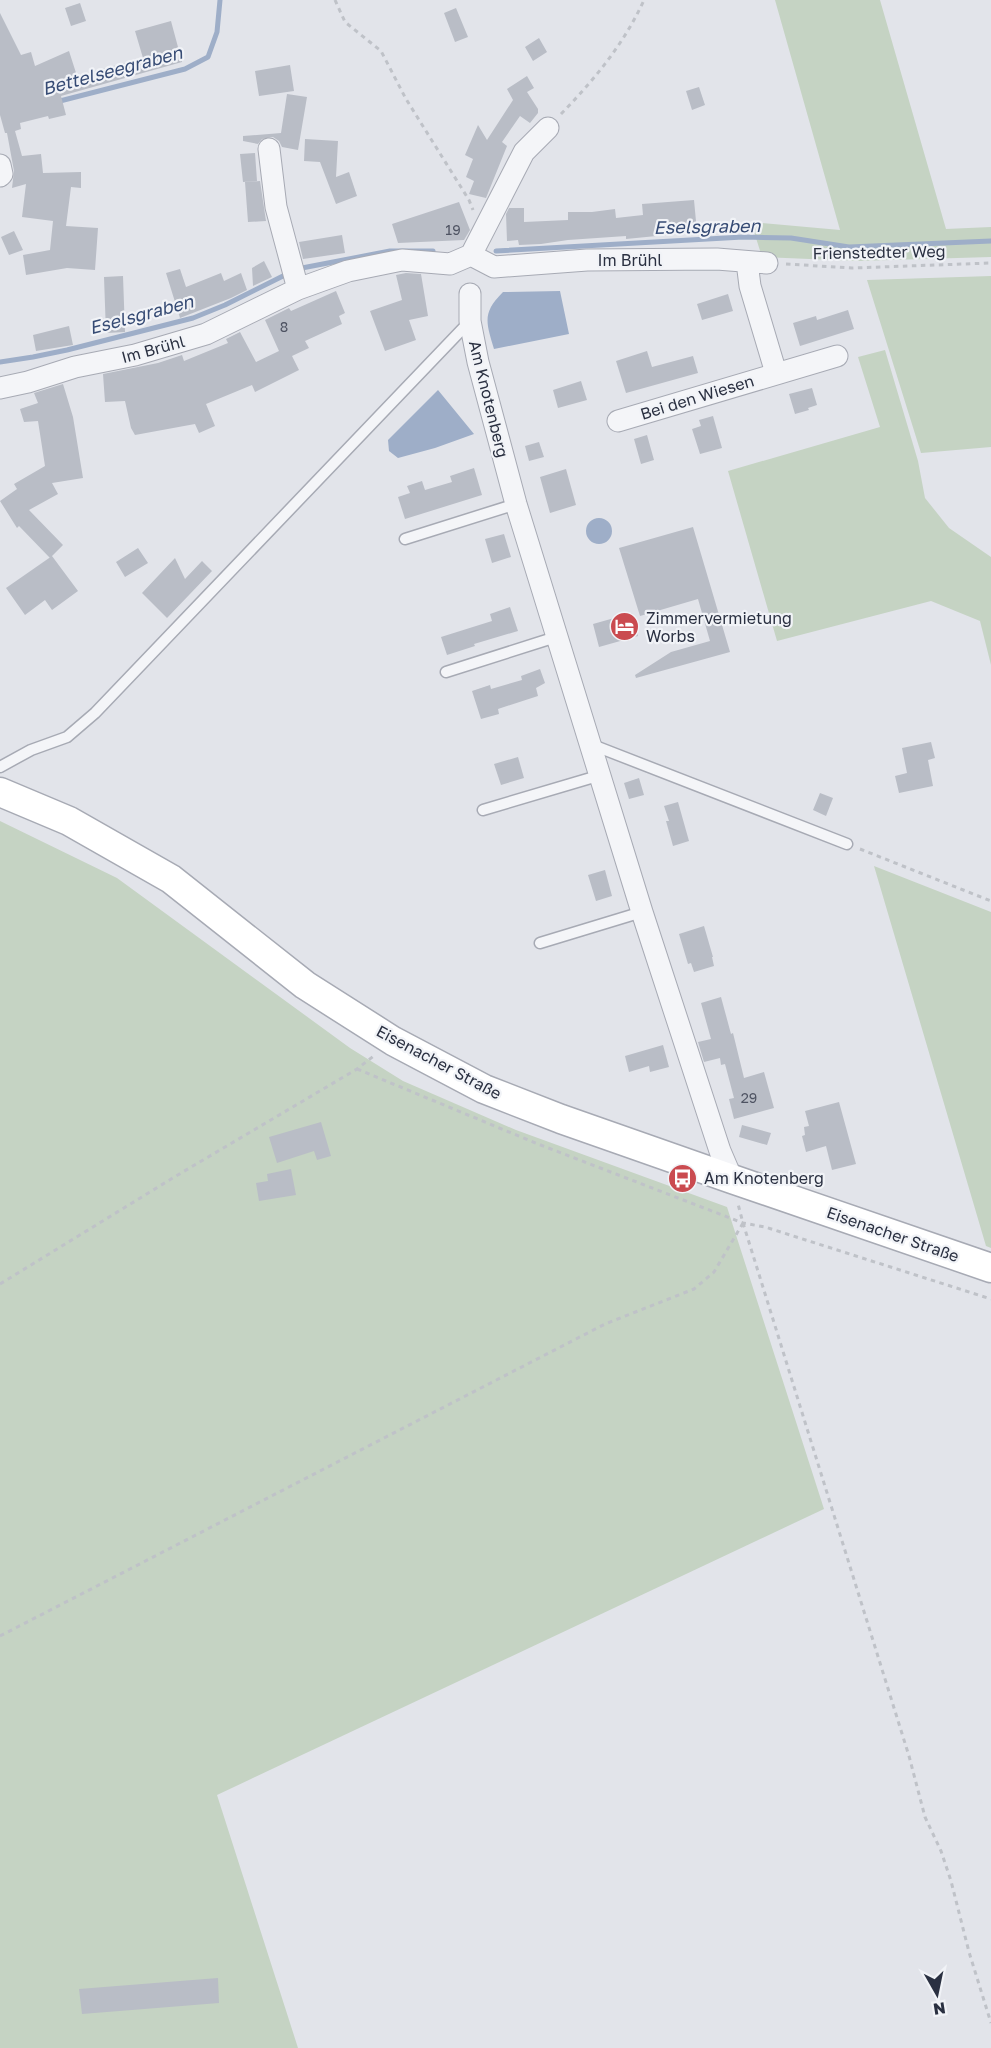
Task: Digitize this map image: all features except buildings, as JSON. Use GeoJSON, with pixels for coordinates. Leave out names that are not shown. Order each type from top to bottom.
{"type":"FeatureCollection","features":[{"type":"Feature","properties":{"kind":"main road","name":"Eisenacher Straße"},"geometry":{"type":"LineString","coordinates":[[0,792],[69,821],[171,879],[305,985],[393,1041],[484,1089],[561,1119],[991,1268]]}},
{"type":"Feature","properties":{"kind":"street"},"geometry":{"type":"LineString","coordinates":[[450,264],[470,294],[494,267],[471,255],[524,152],[548,128]]}},
{"type":"Feature","properties":{"kind":"street"},"geometry":{"type":"LineString","coordinates":[[269,148],[276,207],[298,289]]}},
{"type":"Feature","properties":{"kind":"street"},"geometry":{"type":"LineString","coordinates":[[0,165],[2,174],[0,176]]}},
{"type":"Feature","properties":{"kind":"street","name":"Im Brühl"},"geometry":{"type":"LineString","coordinates":[[0,388],[75,367],[135,355],[206,334],[298,289],[348,271],[402,260],[450,264],[471,255]]}},
{"type":"Feature","properties":{"kind":"street","name":"Im Brühl"},"geometry":{"type":"LineString","coordinates":[[494,267],[588,260],[757,262]]}},
{"type":"Feature","properties":{"kind":"street","name":"Bei den Wiesen"},"geometry":{"type":"LineString","coordinates":[[757,262],[750,286],[776,373]]}},
{"type":"Feature","properties":{"kind":"street","name":"Am Knotenberg"},"geometry":{"type":"LineString","coordinates":[[470,294],[470,321],[478,362],[516,504],[642,912],[720,1151],[732,1179]]}},
{"type":"Feature","properties":{"kind":"street","name":"Bei den Wiesen"},"geometry":{"type":"LineString","coordinates":[[618,421],[837,356]]}},
{"type":"Feature","properties":{"kind":"lane"},"geometry":{"type":"LineString","coordinates":[[0,767],[31,750],[67,737],[95,713],[470,321]]}},
{"type":"Feature","properties":{"kind":"lane"},"geometry":{"type":"LineString","coordinates":[[405,539],[516,504]]}},
{"type":"Feature","properties":{"kind":"lane"},"geometry":{"type":"LineString","coordinates":[[446,672],[556,637]]}},
{"type":"Feature","properties":{"kind":"lane"},"geometry":{"type":"LineString","coordinates":[[590,744],[847,844]]}},
{"type":"Feature","properties":{"kind":"lane"},"geometry":{"type":"LineString","coordinates":[[483,810],[601,775]]}},
{"type":"Feature","properties":{"kind":"lane"},"geometry":{"type":"LineString","coordinates":[[540,943],[642,912]]}},
{"type":"Feature","properties":{"kind":"path"},"geometry":{"type":"LineString","coordinates":[[335,0],[345,22],[381,51],[398,84],[469,200],[482,234]]}},
{"type":"Feature","properties":{"kind":"path"},"geometry":{"type":"LineString","coordinates":[[548,128],[614,54],[634,22],[644,0]]}},
{"type":"Feature","properties":{"kind":"path","name":"Frienstedter Weg"},"geometry":{"type":"LineString","coordinates":[[757,262],[852,268],[991,263]]}},
{"type":"Feature","properties":{"kind":"path"},"geometry":{"type":"LineString","coordinates":[[847,844],[991,901]]}},
{"type":"Feature","properties":{"kind":"path"},"geometry":{"type":"LineString","coordinates":[[0,1284],[357,1069],[393,1041]]}},
{"type":"Feature","properties":{"kind":"path"},"geometry":{"type":"LineString","coordinates":[[357,1069],[528,1140],[743,1223],[765,1227],[991,1299]]}},
{"type":"Feature","properties":{"kind":"path"},"geometry":{"type":"LineString","coordinates":[[732,1179],[743,1223],[909,1756],[925,1817],[941,1851],[951,1881],[969,1952],[991,2023]]}},
{"type":"Feature","properties":{"kind":"path"},"geometry":{"type":"LineString","coordinates":[[0,1636],[605,1324],[694,1289],[714,1272],[743,1223]]}},
{"type":"Feature","properties":{"kind":"green space"},"geometry":{"type":"Polygon","coordinates":[[[775,0],[880,0],[946,229],[991,227],[991,257],[857,261],[762,257],[751,222],[840,230],[775,0]]]}},
{"type":"Feature","properties":{"kind":"green space"},"geometry":{"type":"Polygon","coordinates":[[[991,276],[991,447],[921,453],[867,280],[991,276]]]}},
{"type":"Feature","properties":{"kind":"green space"},"geometry":{"type":"Polygon","coordinates":[[[885,350],[918,461],[925,498],[949,528],[991,557],[991,665],[980,621],[931,601],[777,641],[728,471],[880,427],[858,357],[885,350]]]}},
{"type":"Feature","properties":{"kind":"green space"},"geometry":{"type":"Polygon","coordinates":[[[0,821],[117,878],[350,1048],[403,1081],[516,1130],[727,1207],[824,1509],[217,1795],[298,2048],[0,2048],[0,821]]]}},
{"type":"Feature","properties":{"kind":"green space"},"geometry":{"type":"Polygon","coordinates":[[[874,866],[991,912],[991,1248],[986,1246],[874,866]]]}},
{"type":"Feature","properties":{"kind":"water"},"geometry":{"type":"Polygon","coordinates":[[[560,291],[569,334],[494,349],[488,318],[496,299],[503,292],[560,291]]]}},
{"type":"Feature","properties":{"kind":"water"},"geometry":{"type":"Polygon","coordinates":[[[438,390],[474,434],[398,458],[389,451],[388,440],[438,390]]]}},
{"type":"Feature","properties":{"kind":"water"},"geometry":{"type":"Polygon","coordinates":[[[599,518],[608,522],[612,531],[608,540],[599,544],[590,540],[586,531],[590,522],[599,518]]]}},
{"type":"Feature","properties":{"kind":"waterway","name":"Bettelseegraben"},"geometry":{"type":"LineString","coordinates":[[56,102],[185,69],[208,57],[217,32],[220,0]]}},
{"type":"Feature","properties":{"kind":"waterway","name":"Eselsgraben"},"geometry":{"type":"LineString","coordinates":[[496,251],[743,237],[791,238],[849,247],[991,241]]}},
{"type":"Feature","properties":{"kind":"waterway","name":"Eselsgraben"},"geometry":{"type":"LineString","coordinates":[[302,268],[390,251],[433,251]]}},
{"type":"Feature","properties":{"kind":"waterway","name":"Eselsgraben"},"geometry":{"type":"LineString","coordinates":[[0,362],[67,350],[193,318],[283,276]]}},
{"type":"Feature","properties":{"kind":"place","name":"Zimmervermietung Worbs"},"geometry":{"type":"Point","coordinates":[625,627]}},
{"type":"Feature","properties":{"kind":"place","name":"Am Knotenberg"},"geometry":{"type":"Point","coordinates":[683,1178]}}]}
